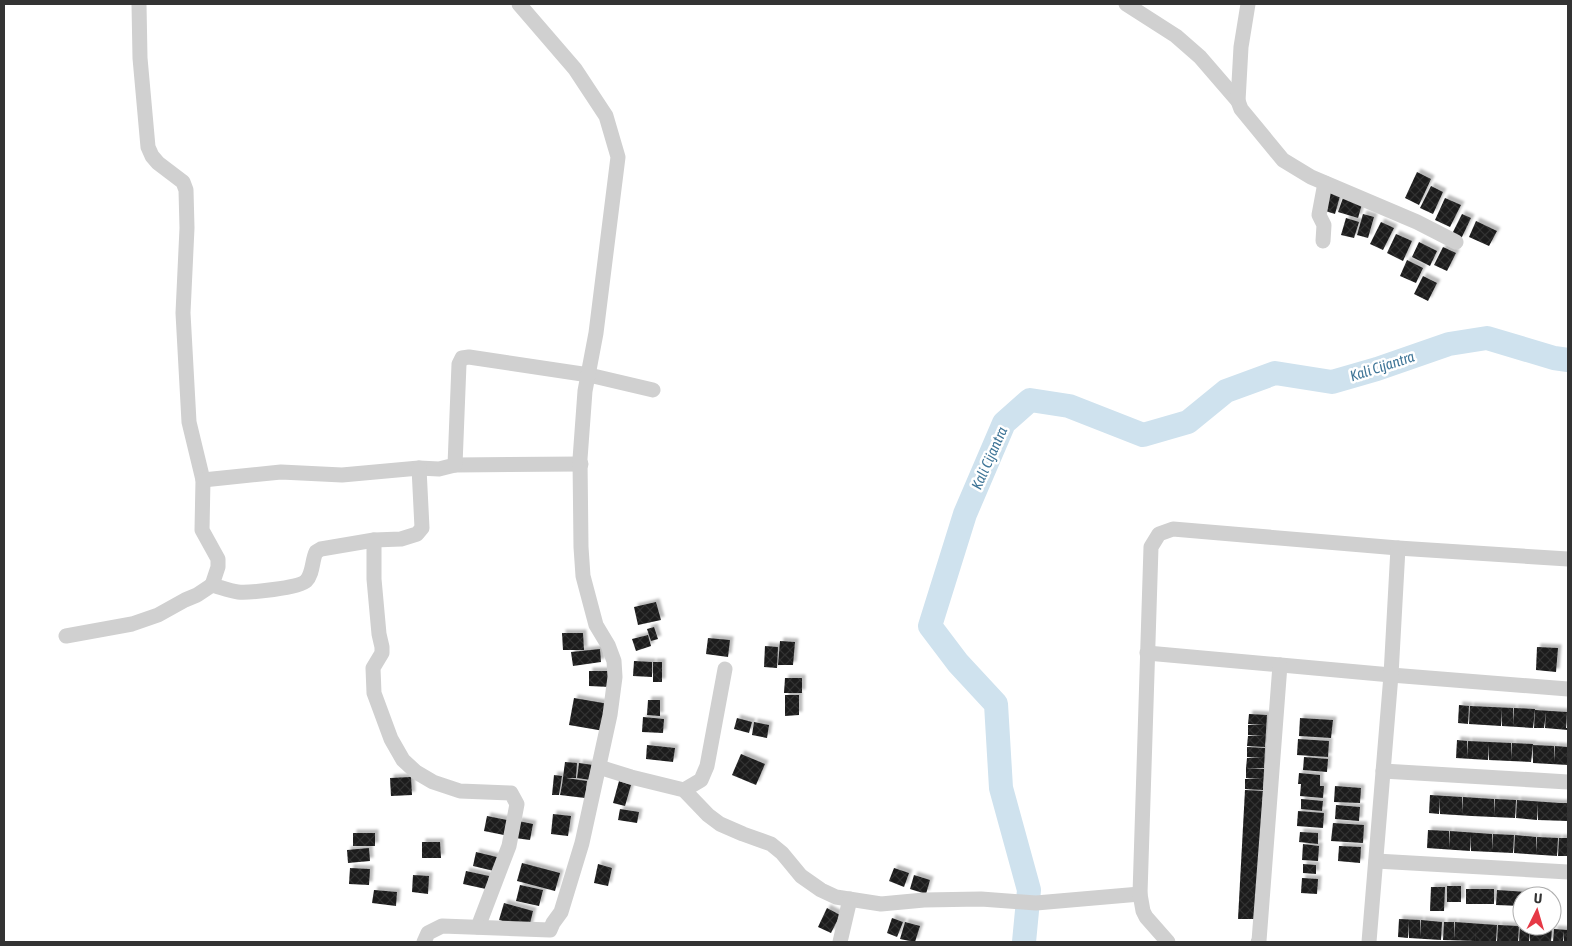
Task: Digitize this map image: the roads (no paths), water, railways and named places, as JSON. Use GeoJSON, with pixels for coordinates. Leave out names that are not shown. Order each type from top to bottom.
{"type":"FeatureCollection","features":[{"type":"Feature","properties":{"kind":"street"},"geometry":{"type":"LineString","coordinates":[[66,636],[132,624],[158,615],[212,585],[218,567],[218,559],[202,530],[203,480],[189,422],[183,313],[187,228],[186,190],[183,182],[152,156],[148,147],[140,58],[139,4]]}},
{"type":"Feature","properties":{"kind":"street"},"geometry":{"type":"LineString","coordinates":[[424,942],[428,933],[442,926],[478,926],[548,936],[552,924],[561,912],[582,843],[610,715],[615,677],[614,661],[608,645],[596,624],[583,576],[580,459],[585,392],[596,333],[618,157],[606,116],[575,69],[519,4]]}},
{"type":"Feature","properties":{"kind":"street"},"geometry":{"type":"LineString","coordinates":[[1126,4],[1176,36],[1200,57],[1238,101],[1241,108],[1282,160],[1311,177],[1417,222],[1456,242]]}},
{"type":"Feature","properties":{"kind":"street"},"geometry":{"type":"LineString","coordinates":[[1238,101],[1241,47],[1248,4]]}},
{"type":"Feature","properties":{"kind":"street"},"geometry":{"type":"LineString","coordinates":[[1323,241],[1324,225],[1319,215],[1325,183]]}},
{"type":"Feature","properties":{"kind":"street"},"geometry":{"type":"LineString","coordinates":[[455,465],[459,364],[462,358],[469,357],[589,375],[652,390]]}},
{"type":"Feature","properties":{"kind":"street"},"geometry":{"type":"LineString","coordinates":[[203,480],[281,472],[342,475],[419,468],[439,469],[455,465],[581,464]]}},
{"type":"Feature","properties":{"kind":"street"},"geometry":{"type":"LineString","coordinates":[[212,585],[238,592],[261,592],[302,584],[309,578],[312,558],[316,552],[331,547],[414,536],[422,528],[419,468]]}},
{"type":"Feature","properties":{"kind":"street"},"geometry":{"type":"LineString","coordinates":[[1168,942],[1146,917],[1140,894],[1151,547],[1160,534],[1173,529],[1398,548],[1568,559]]}},
{"type":"Feature","properties":{"kind":"street"},"geometry":{"type":"LineString","coordinates":[[374,540],[374,579],[382,647],[382,653],[373,668],[374,693],[391,739],[403,760],[416,772],[433,782],[460,791],[511,793],[517,804],[508,846],[478,926]]}},
{"type":"Feature","properties":{"kind":"street"},"geometry":{"type":"LineString","coordinates":[[1369,942],[1391,675],[1398,548]]}},
{"type":"Feature","properties":{"kind":"street"},"geometry":{"type":"LineString","coordinates":[[1147,653],[1568,689]]}},
{"type":"Feature","properties":{"kind":"street"},"geometry":{"type":"LineString","coordinates":[[1264,942],[1280,665]]}},
{"type":"Feature","properties":{"kind":"street"},"geometry":{"type":"LineString","coordinates":[[684,790],[701,780],[708,766],[725,669]]}},
{"type":"Feature","properties":{"kind":"street"},"geometry":{"type":"LineString","coordinates":[[599,767],[684,790],[708,815],[720,824],[771,844],[814,886],[836,897],[881,904],[924,900],[982,899],[1036,903],[1140,894]]}},
{"type":"Feature","properties":{"kind":"street"},"geometry":{"type":"LineString","coordinates":[[1383,771],[1568,782]]}},
{"type":"Feature","properties":{"kind":"street"},"geometry":{"type":"LineString","coordinates":[[1376,861],[1568,872]]}},
{"type":"Feature","properties":{"kind":"street"},"geometry":{"type":"LineString","coordinates":[[840,942],[850,899]]}},
{"type":"Feature","properties":{"kind":"waterway","name":"Kali Cijantra"},"geometry":{"type":"LineString","coordinates":[[1024,942],[1029,890],[1001,788],[996,704],[958,663],[930,626],[965,514],[1004,423],[1030,400],[1069,406],[1143,435],[1188,422],[1226,391],[1275,373],[1332,382],[1377,369],[1449,344],[1487,338],[1554,358],[1568,360]]}}]}
